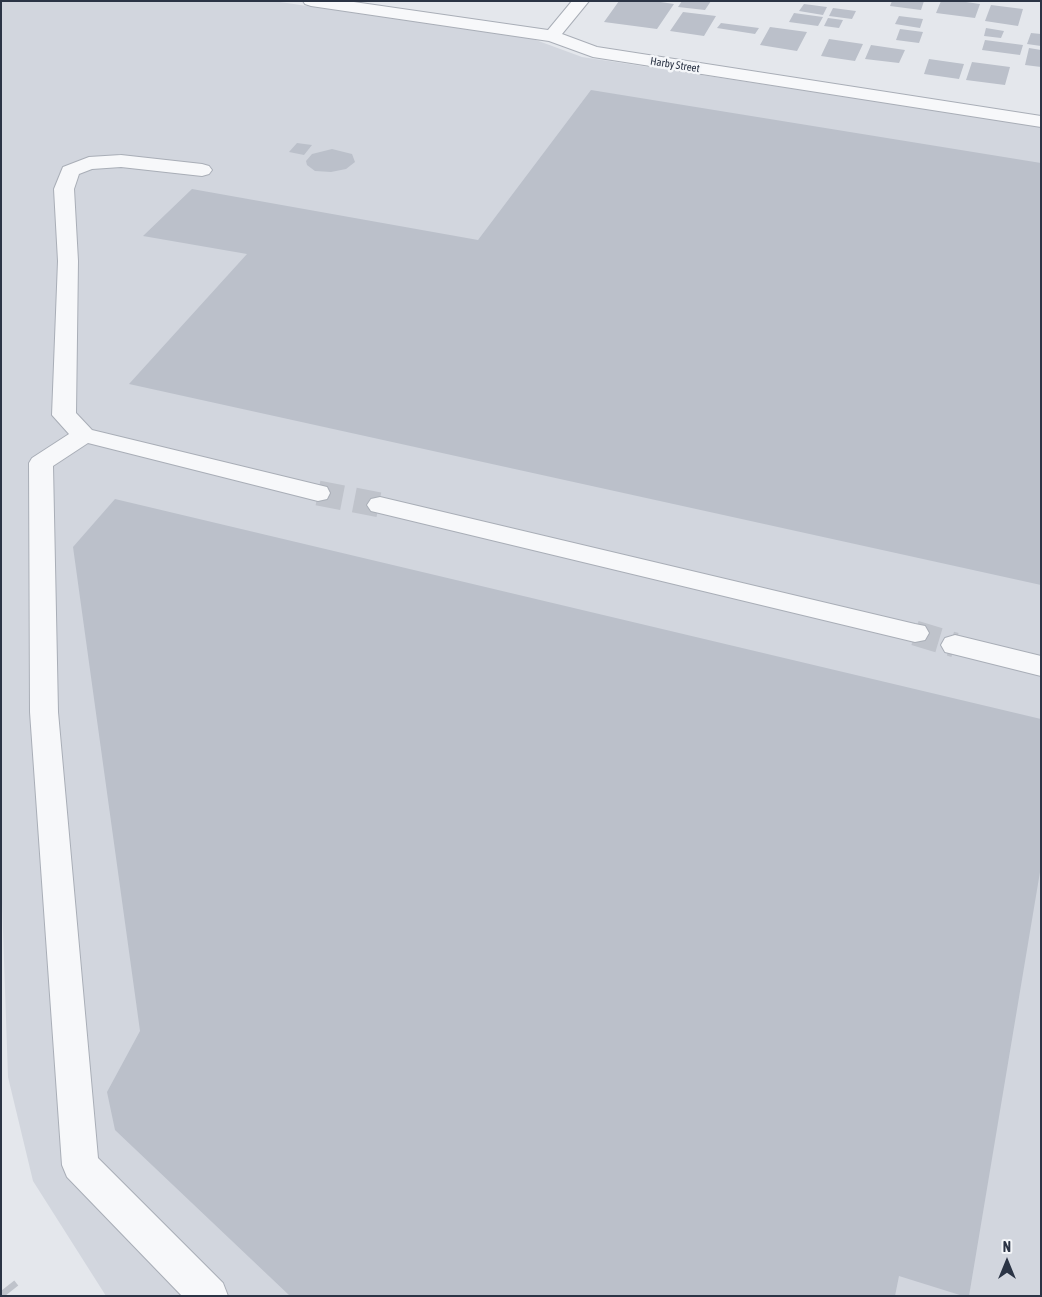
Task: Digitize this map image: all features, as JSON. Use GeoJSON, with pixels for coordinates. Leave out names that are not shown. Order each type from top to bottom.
{"type":"FeatureCollection","features":[{"type":"Feature","properties":{"kind":"street","name":"Harby Street"},"geometry":{"type":"LineString","coordinates":[[311,1],[552,36],[593,52],[1041,122]]}},
{"type":"Feature","properties":{"kind":"street"},"geometry":{"type":"LineString","coordinates":[[552,36],[581,1]]}},
{"type":"Feature","properties":{"kind":"street"},"geometry":{"type":"LineString","coordinates":[[202,170],[121,161],[89,162],[70,170],[64,190],[68,261],[64,415],[84,435],[318,493]]}},
{"type":"Feature","properties":{"kind":"street"},"geometry":{"type":"LineString","coordinates":[[84,435],[41,463],[44,712],[80,1165],[209,1296]]}},
{"type":"Feature","properties":{"kind":"street"},"geometry":{"type":"LineString","coordinates":[[380,505],[915,633]]}},
{"type":"Feature","properties":{"kind":"street"},"geometry":{"type":"LineString","coordinates":[[955,645],[1041,666]]}},
{"type":"Feature","properties":{"kind":"shaded area"},"geometry":{"type":"Polygon","coordinates":[[[1,1],[273,1],[533,39],[582,57],[1041,126],[1041,1296],[106,1296],[33,1181],[8,1077],[1,873],[1,1]]]}},
{"type":"Feature","properties":{"kind":"building"},"geometry":{"type":"Polygon","coordinates":[[[619,1],[654,1],[674,4],[657,29],[604,22],[619,1]]]}},
{"type":"Feature","properties":{"kind":"building"},"geometry":{"type":"Polygon","coordinates":[[[682,1],[711,1],[705,10],[678,7],[682,1]]]}},
{"type":"Feature","properties":{"kind":"building"},"geometry":{"type":"Polygon","coordinates":[[[892,1],[924,1],[921,10],[890,6],[892,1]]]}},
{"type":"Feature","properties":{"kind":"building"},"geometry":{"type":"Polygon","coordinates":[[[941,1],[980,4],[975,18],[936,13],[941,1]]]}},
{"type":"Feature","properties":{"kind":"building"},"geometry":{"type":"Polygon","coordinates":[[[804,4],[827,7],[823,15],[799,11],[804,4]]]}},
{"type":"Feature","properties":{"kind":"building"},"geometry":{"type":"Polygon","coordinates":[[[991,5],[1023,9],[1018,26],[985,21],[991,5]]]}},
{"type":"Feature","properties":{"kind":"building"},"geometry":{"type":"Polygon","coordinates":[[[833,8],[856,11],[852,19],[829,16],[833,8]]]}},
{"type":"Feature","properties":{"kind":"building"},"geometry":{"type":"Polygon","coordinates":[[[683,12],[716,16],[704,36],[670,31],[683,12]]]}},
{"type":"Feature","properties":{"kind":"building"},"geometry":{"type":"Polygon","coordinates":[[[794,13],[823,17],[818,26],[789,22],[794,13]]]}},
{"type":"Feature","properties":{"kind":"building"},"geometry":{"type":"Polygon","coordinates":[[[899,16],[923,19],[920,28],[895,24],[899,16]]]}},
{"type":"Feature","properties":{"kind":"building"},"geometry":{"type":"Polygon","coordinates":[[[828,18],[843,20],[839,28],[824,26],[828,18]]]}},
{"type":"Feature","properties":{"kind":"building"},"geometry":{"type":"Polygon","coordinates":[[[721,23],[759,28],[755,34],[717,28],[721,23]]]}},
{"type":"Feature","properties":{"kind":"building"},"geometry":{"type":"Polygon","coordinates":[[[770,27],[807,32],[797,51],[760,45],[770,27]]]}},
{"type":"Feature","properties":{"kind":"building"},"geometry":{"type":"Polygon","coordinates":[[[986,28],[1004,31],[1001,38],[984,36],[986,28]]]}},
{"type":"Feature","properties":{"kind":"building"},"geometry":{"type":"Polygon","coordinates":[[[900,29],[923,32],[919,43],[896,40],[900,29]]]}},
{"type":"Feature","properties":{"kind":"building"},"geometry":{"type":"Polygon","coordinates":[[[1031,33],[1041,34],[1041,46],[1027,44],[1031,33]]]}},
{"type":"Feature","properties":{"kind":"building"},"geometry":{"type":"Polygon","coordinates":[[[829,39],[863,44],[855,61],[821,56],[829,39]]]}},
{"type":"Feature","properties":{"kind":"building"},"geometry":{"type":"Polygon","coordinates":[[[985,40],[1023,45],[1020,55],[982,50],[985,40]]]}},
{"type":"Feature","properties":{"kind":"building"},"geometry":{"type":"Polygon","coordinates":[[[871,45],[905,50],[899,63],[865,59],[871,45]]]}},
{"type":"Feature","properties":{"kind":"building"},"geometry":{"type":"Polygon","coordinates":[[[1029,48],[1041,50],[1041,67],[1025,65],[1029,48]]]}},
{"type":"Feature","properties":{"kind":"building"},"geometry":{"type":"Polygon","coordinates":[[[929,59],[964,64],[959,79],[924,74],[929,59]]]}},
{"type":"Feature","properties":{"kind":"building"},"geometry":{"type":"Polygon","coordinates":[[[972,62],[1010,67],[1005,85],[966,80],[972,62]]]}},
{"type":"Feature","properties":{"kind":"building"},"geometry":{"type":"Polygon","coordinates":[[[591,90],[1041,163],[1041,585],[129,384],[247,254],[143,236],[192,189],[478,240],[591,90]]]}},
{"type":"Feature","properties":{"kind":"building"},"geometry":{"type":"Polygon","coordinates":[[[297,143],[312,145],[304,155],[289,152],[297,143]]]}},
{"type":"Feature","properties":{"kind":"building"},"geometry":{"type":"Polygon","coordinates":[[[332,149],[352,154],[355,162],[346,169],[331,172],[315,171],[307,165],[306,161],[312,154],[332,149]]]}},
{"type":"Feature","properties":{"kind":"building"},"geometry":{"type":"Polygon","coordinates":[[[115,499],[1041,719],[1041,866],[969,1296],[963,1296],[899,1276],[895,1296],[290,1296],[115,1130],[107,1092],[140,1031],[73,547],[115,499]]]}},
{"type":"Feature","properties":{"kind":"tunnel"},"geometry":{"type":"LineString","coordinates":[[318,493],[380,505]]}},
{"type":"Feature","properties":{"kind":"tunnel"},"geometry":{"type":"LineString","coordinates":[[915,633],[955,645]]}},
{"type":"Feature","properties":{"kind":"tunnel"},"geometry":{"type":"LineString","coordinates":[[1,1291],[5,1296]]}}]}
